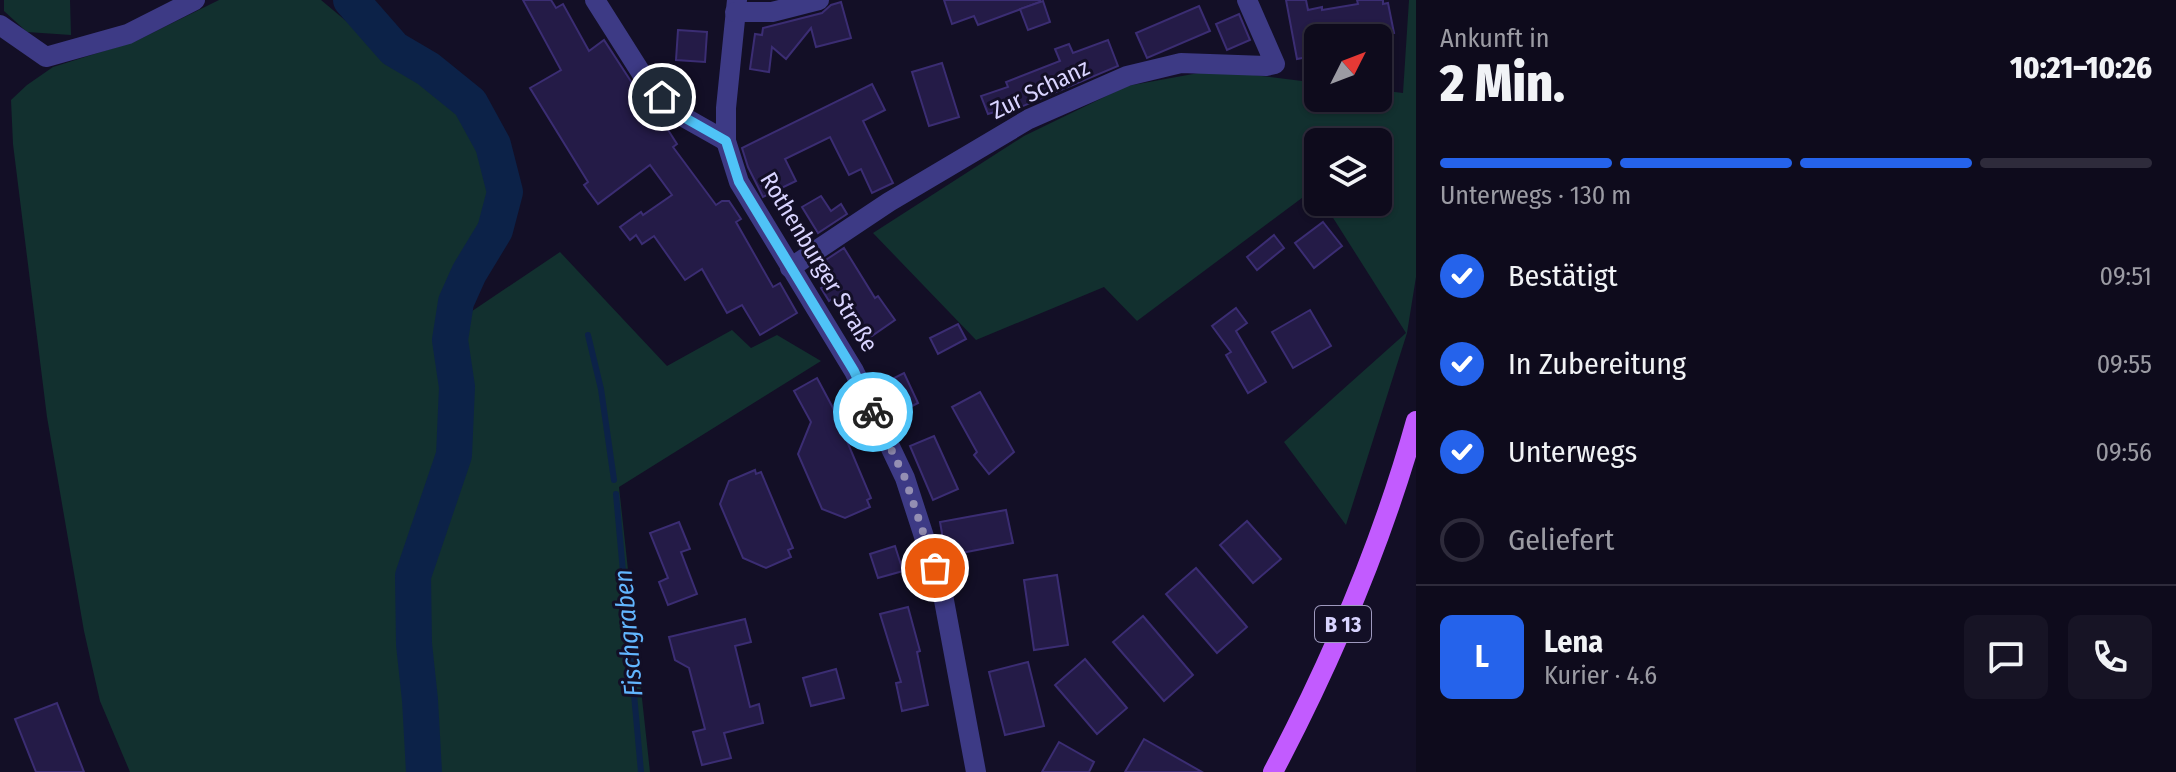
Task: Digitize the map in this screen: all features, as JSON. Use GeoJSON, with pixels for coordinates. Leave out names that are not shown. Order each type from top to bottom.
{"type":"FeatureCollection","features":[{"type":"Feature","properties":{"kind":"main road","name":"B 13"},"geometry":{"type":"LineString","coordinates":[[1273,772],[1330,657],[1365,570],[1416,421]]}},
{"type":"Feature","properties":{"kind":"street"},"geometry":{"type":"LineString","coordinates":[[0,25],[46,57],[128,34],[195,0]]}},
{"type":"Feature","properties":{"kind":"street"},"geometry":{"type":"LineString","coordinates":[[595,0],[645,79],[680,115],[726,141]]}},
{"type":"Feature","properties":{"kind":"street"},"geometry":{"type":"LineString","coordinates":[[736,6],[772,12],[819,0]]}},
{"type":"Feature","properties":{"kind":"street","name":"Zur Schanz"},"geometry":{"type":"LineString","coordinates":[[790,268],[889,202],[1029,119],[1127,76],[1181,63],[1275,64],[1247,0]]}},
{"type":"Feature","properties":{"kind":"street","name":"Rothenburger Straße"},"geometry":{"type":"LineString","coordinates":[[736,6],[726,108],[726,141],[739,182],[854,371],[905,478],[943,595],[976,772]]}},
{"type":"Feature","properties":{"kind":"green space"},"geometry":{"type":"Polygon","coordinates":[[[4,0],[70,0],[71,35],[27,32],[4,11],[4,0]]]}},
{"type":"Feature","properties":{"kind":"green space"},"geometry":{"type":"Polygon","coordinates":[[[219,0],[321,0],[395,62],[451,100],[484,152],[493,204],[483,234],[450,281],[444,330],[560,252],[667,366],[732,330],[751,348],[777,335],[821,361],[619,487],[650,772],[130,772],[100,701],[84,631],[47,417],[13,144],[11,100],[53,67],[136,41],[219,0]]]}},
{"type":"Feature","properties":{"kind":"green space"},"geometry":{"type":"Polygon","coordinates":[[[1409,0],[1416,0],[1416,277],[1407,333],[1346,525],[1284,442],[1406,333],[1332,216],[1392,216],[1392,128],[1304,128],[1304,196],[1137,321],[1104,287],[976,340],[873,233],[1024,136],[1127,86],[1215,70],[1304,81],[1304,112],[1392,112],[1392,92],[1403,93],[1409,0]]]}},
{"type":"Feature","properties":{"kind":"building"},"geometry":{"type":"Polygon","coordinates":[[[523,0],[551,0],[556,8],[563,4],[589,51],[604,40],[634,86],[656,111],[677,144],[673,147],[716,205],[729,201],[741,219],[736,222],[773,287],[780,283],[797,313],[760,335],[742,305],[727,313],[702,269],[685,280],[654,236],[642,244],[636,235],[630,240],[620,227],[672,195],[650,165],[598,204],[584,185],[588,182],[530,88],[561,70],[523,0]]]}},
{"type":"Feature","properties":{"kind":"building"},"geometry":{"type":"Polygon","coordinates":[[[944,0],[1040,2],[978,25],[974,16],[952,24],[944,0]]]}},
{"type":"Feature","properties":{"kind":"building"},"geometry":{"type":"Polygon","coordinates":[[[1286,0],[1306,0],[1308,10],[1358,4],[1357,0],[1383,0],[1383,4],[1388,3],[1394,33],[1392,24],[1304,24],[1304,58],[1297,59],[1286,0]]]}},
{"type":"Feature","properties":{"kind":"building"},"geometry":{"type":"Polygon","coordinates":[[[1043,1],[1050,22],[1028,30],[1020,9],[1043,1]]]}},
{"type":"Feature","properties":{"kind":"building"},"geometry":{"type":"Polygon","coordinates":[[[841,2],[851,38],[816,47],[811,28],[786,59],[772,47],[769,72],[750,69],[755,34],[762,35],[763,28],[822,13],[831,5],[841,2]]]}},
{"type":"Feature","properties":{"kind":"building"},"geometry":{"type":"Polygon","coordinates":[[[1199,6],[1210,31],[1147,58],[1136,33],[1199,6]]]}},
{"type":"Feature","properties":{"kind":"building"},"geometry":{"type":"Polygon","coordinates":[[[1239,14],[1250,40],[1227,50],[1216,24],[1239,14]]]}},
{"type":"Feature","properties":{"kind":"building"},"geometry":{"type":"Polygon","coordinates":[[[678,30],[707,32],[705,62],[676,60],[678,30]]]}},
{"type":"Feature","properties":{"kind":"building"},"geometry":{"type":"Polygon","coordinates":[[[1108,40],[1118,66],[1016,109],[1015,106],[988,114],[981,96],[1008,87],[1006,82],[1060,61],[1055,49],[1069,44],[1073,53],[1108,40]]]}},
{"type":"Feature","properties":{"kind":"building"},"geometry":{"type":"Polygon","coordinates":[[[942,63],[959,117],[929,126],[912,72],[942,63]]]}},
{"type":"Feature","properties":{"kind":"building"},"geometry":{"type":"Polygon","coordinates":[[[872,84],[885,110],[863,121],[893,183],[872,193],[861,169],[849,175],[830,137],[785,159],[796,181],[763,197],[742,148],[872,84]]]}},
{"type":"Feature","properties":{"kind":"building"},"geometry":{"type":"Polygon","coordinates":[[[821,196],[831,211],[841,204],[847,214],[818,233],[802,207],[821,196]]]}},
{"type":"Feature","properties":{"kind":"building"},"geometry":{"type":"Polygon","coordinates":[[[1323,222],[1342,246],[1314,268],[1295,243],[1323,222]]]}},
{"type":"Feature","properties":{"kind":"building"},"geometry":{"type":"Polygon","coordinates":[[[1274,235],[1284,248],[1257,270],[1247,257],[1274,235]]]}},
{"type":"Feature","properties":{"kind":"building"},"geometry":{"type":"Polygon","coordinates":[[[844,248],[875,298],[878,296],[895,320],[866,340],[835,297],[829,301],[821,288],[827,284],[815,267],[844,248]]]}},
{"type":"Feature","properties":{"kind":"building"},"geometry":{"type":"Polygon","coordinates":[[[1236,308],[1247,323],[1236,331],[1266,382],[1248,393],[1226,355],[1231,352],[1212,326],[1236,308]]]}},
{"type":"Feature","properties":{"kind":"building"},"geometry":{"type":"Polygon","coordinates":[[[1310,310],[1331,346],[1293,368],[1272,332],[1310,310]]]}},
{"type":"Feature","properties":{"kind":"building"},"geometry":{"type":"Polygon","coordinates":[[[958,324],[966,339],[938,354],[930,338],[958,324]]]}},
{"type":"Feature","properties":{"kind":"building"},"geometry":{"type":"Polygon","coordinates":[[[904,373],[918,403],[897,414],[882,384],[904,373]]]}},
{"type":"Feature","properties":{"kind":"building"},"geometry":{"type":"Polygon","coordinates":[[[817,378],[871,498],[867,500],[870,507],[845,518],[822,509],[798,454],[811,422],[794,391],[817,378]]]}},
{"type":"Feature","properties":{"kind":"building"},"geometry":{"type":"Polygon","coordinates":[[[980,392],[1014,452],[989,474],[974,455],[977,452],[952,407],[980,392]]]}},
{"type":"Feature","properties":{"kind":"building"},"geometry":{"type":"Polygon","coordinates":[[[934,436],[958,489],[933,500],[910,446],[934,436]]]}},
{"type":"Feature","properties":{"kind":"building"},"geometry":{"type":"Polygon","coordinates":[[[755,470],[756,474],[761,472],[793,548],[788,550],[791,557],[766,568],[743,558],[720,504],[729,481],[755,470]]]}},
{"type":"Feature","properties":{"kind":"building"},"geometry":{"type":"Polygon","coordinates":[[[1006,510],[1013,543],[946,556],[940,522],[1006,510]]]}},
{"type":"Feature","properties":{"kind":"building"},"geometry":{"type":"Polygon","coordinates":[[[1247,521],[1281,559],[1253,583],[1220,545],[1247,521]]]}},
{"type":"Feature","properties":{"kind":"building"},"geometry":{"type":"Polygon","coordinates":[[[679,522],[690,549],[681,552],[697,594],[668,605],[659,582],[668,578],[650,533],[679,522]]]}},
{"type":"Feature","properties":{"kind":"building"},"geometry":{"type":"Polygon","coordinates":[[[895,546],[903,571],[878,578],[870,554],[895,546]]]}},
{"type":"Feature","properties":{"kind":"building"},"geometry":{"type":"Polygon","coordinates":[[[1196,568],[1247,627],[1217,653],[1166,594],[1196,568]]]}},
{"type":"Feature","properties":{"kind":"building"},"geometry":{"type":"Polygon","coordinates":[[[1057,575],[1068,645],[1034,650],[1024,580],[1057,575]]]}},
{"type":"Feature","properties":{"kind":"building"},"geometry":{"type":"Polygon","coordinates":[[[908,607],[920,651],[917,652],[928,705],[902,711],[896,683],[901,682],[880,614],[908,607]]]}},
{"type":"Feature","properties":{"kind":"building"},"geometry":{"type":"Polygon","coordinates":[[[1143,616],[1193,675],[1164,701],[1113,642],[1143,616]]]}},
{"type":"Feature","properties":{"kind":"building"},"geometry":{"type":"Polygon","coordinates":[[[745,619],[751,642],[735,646],[750,707],[759,704],[763,723],[724,733],[731,758],[702,765],[693,732],[705,729],[689,668],[675,660],[669,637],[745,619]]]}},
{"type":"Feature","properties":{"kind":"building"},"geometry":{"type":"Polygon","coordinates":[[[1085,659],[1127,708],[1097,734],[1055,685],[1085,659]]]}},
{"type":"Feature","properties":{"kind":"building"},"geometry":{"type":"Polygon","coordinates":[[[1028,662],[1044,726],[1005,735],[989,672],[1028,662]]]}},
{"type":"Feature","properties":{"kind":"building"},"geometry":{"type":"Polygon","coordinates":[[[836,669],[844,698],[811,706],[803,678],[836,669]]]}},
{"type":"Feature","properties":{"kind":"building"},"geometry":{"type":"Polygon","coordinates":[[[57,703],[84,772],[36,772],[15,719],[57,703]]]}},
{"type":"Feature","properties":{"kind":"building"},"geometry":{"type":"Polygon","coordinates":[[[1144,739],[1202,772],[1125,772],[1144,739]]]}},
{"type":"Feature","properties":{"kind":"building"},"geometry":{"type":"Polygon","coordinates":[[[1059,742],[1094,762],[1089,772],[1042,772],[1059,742]]]}},
{"type":"Feature","properties":{"kind":"waterway"},"geometry":{"type":"LineString","coordinates":[[351,0],[394,49],[428,69],[470,103],[493,145],[505,192],[495,230],[456,302],[450,340],[457,387],[454,455],[413,576],[414,644],[424,772]]}},
{"type":"Feature","properties":{"kind":"waterway","name":"Fischgraben"},"geometry":{"type":"LineString","coordinates":[[588,335],[601,389],[614,480]]}},
{"type":"Feature","properties":{"kind":"waterway","name":"Fischgraben"},"geometry":{"type":"LineString","coordinates":[[616,494],[641,772]]}},
{"type":"Feature","properties":{"kind":"way so far"},"geometry":{"type":"LineString","coordinates":[[873,412],[905,478],[935,568]]}},
{"type":"Feature","properties":{"kind":"route"},"geometry":{"type":"LineString","coordinates":[[662,97],[680,115],[726,141],[739,182],[854,371],[873,412]]}}]}
